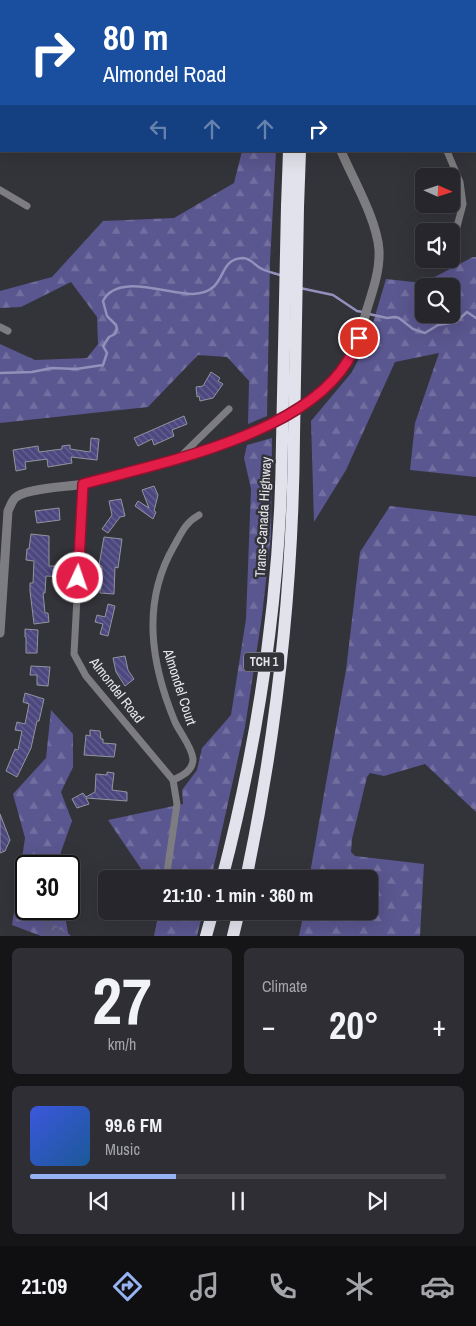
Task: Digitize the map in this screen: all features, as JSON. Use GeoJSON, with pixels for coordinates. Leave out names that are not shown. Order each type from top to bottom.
{"type":"FeatureCollection","features":[{"type":"Feature","properties":{"kind":"highway","name":"Trans-Canada Highway"},"geometry":{"type":"LineString","coordinates":[[248,870],[269,756],[284,647],[292,546],[294,334],[289,152]]}},
{"type":"Feature","properties":{"kind":"highway","name":"Trans-Canada Highway"},"geometry":{"type":"LineString","coordinates":[[224,870],[245,775],[267,645],[278,545],[282,442],[283,326],[292,206],[300,152]]}},
{"type":"Feature","properties":{"kind":"highway"},"geometry":{"type":"LineString","coordinates":[[206,936],[210,920]]}},
{"type":"Feature","properties":{"kind":"highway"},"geometry":{"type":"LineString","coordinates":[[233,936],[237,920]]}},
{"type":"Feature","properties":{"kind":"street"},"geometry":{"type":"LineString","coordinates":[[0,633],[8,511],[14,498],[24,492],[83,484],[178,459],[245,434],[280,418],[322,390],[347,362],[359,338],[375,286],[379,249],[375,231],[341,152]]}},
{"type":"Feature","properties":{"kind":"street"},"geometry":{"type":"LineString","coordinates":[[447,152],[460,182],[463,204],[458,223]]}},
{"type":"Feature","properties":{"kind":"street"},"geometry":{"type":"LineString","coordinates":[[0,190],[26,206]]}},
{"type":"Feature","properties":{"kind":"street"},"geometry":{"type":"LineString","coordinates":[[0,327],[8,331]]}},
{"type":"Feature","properties":{"kind":"street"},"geometry":{"type":"LineString","coordinates":[[178,459],[229,410]]}},
{"type":"Feature","properties":{"kind":"street","name":"Almondel Road"},"geometry":{"type":"LineString","coordinates":[[83,484],[74,654],[86,676],[173,780]]}},
{"type":"Feature","properties":{"kind":"street","name":"Almondel Court"},"geometry":{"type":"LineString","coordinates":[[173,780],[184,775],[191,768],[193,759],[175,722],[159,672],[153,646],[152,616],[157,588],[168,556],[189,521],[199,515]]}},
{"type":"Feature","properties":{"kind":"street"},"geometry":{"type":"LineString","coordinates":[[167,870],[177,804],[173,780]]}},
{"type":"Feature","properties":{"kind":"green space"},"geometry":{"type":"Polygon","coordinates":[[[242,152],[276,152],[270,262],[267,416],[248,424],[249,381],[227,357],[198,355],[148,407],[0,423],[0,344],[35,360],[87,358],[98,344],[97,317],[71,282],[21,307],[0,308],[0,291],[52,277],[103,221],[174,218],[234,183],[242,152]]]}},
{"type":"Feature","properties":{"kind":"green space"},"geometry":{"type":"Polygon","coordinates":[[[476,257],[476,477],[410,470],[415,423],[439,353],[395,362],[346,470],[314,522],[311,421],[352,372],[367,343],[386,279],[415,282],[415,323],[460,323],[460,278],[433,278],[452,268],[460,268],[460,264],[476,257]]]}},
{"type":"Feature","properties":{"kind":"green space"},"geometry":{"type":"Polygon","coordinates":[[[272,438],[271,536],[262,616],[245,727],[213,870],[142,870],[108,820],[183,804],[182,790],[197,770],[202,748],[231,715],[246,619],[251,489],[244,458],[247,445],[272,438]]]}},
{"type":"Feature","properties":{"kind":"green space"},"geometry":{"type":"Polygon","coordinates":[[[390,506],[476,516],[476,812],[425,764],[384,776],[370,773],[367,777],[352,839],[351,852],[355,856],[424,864],[420,936],[299,936],[302,920],[378,920],[378,870],[311,870],[346,670],[360,552],[390,506]]]}},
{"type":"Feature","properties":{"kind":"green space"},"geometry":{"type":"Polygon","coordinates":[[[51,710],[73,734],[73,767],[61,792],[72,821],[60,855],[22,855],[25,838],[13,794],[46,758],[51,710]]]}},
{"type":"Feature","properties":{"kind":"green space"},"geometry":{"type":"Polygon","coordinates":[[[15,905],[15,920],[66,920],[68,933],[71,936],[41,936],[12,925],[15,905]]]}},
{"type":"Feature","properties":{"kind":"green space"},"geometry":{"type":"Polygon","coordinates":[[[42,920],[50,920],[69,936],[42,936],[42,920]]]}},
{"type":"Feature","properties":{"kind":"green space"},"geometry":{"type":"Polygon","coordinates":[[[157,920],[201,920],[197,936],[154,936],[157,920]]]}},
{"type":"Feature","properties":{"kind":"building"},"geometry":{"type":"Polygon","coordinates":[[[211,372],[220,378],[218,381],[223,384],[213,398],[200,401],[199,396],[197,397],[196,387],[203,386],[211,372]]]}},
{"type":"Feature","properties":{"kind":"building"},"geometry":{"type":"Polygon","coordinates":[[[184,416],[187,424],[172,430],[174,436],[154,445],[152,439],[138,446],[134,438],[184,416]]]}},
{"type":"Feature","properties":{"kind":"building"},"geometry":{"type":"Polygon","coordinates":[[[91,438],[99,439],[97,460],[71,457],[72,463],[48,467],[47,459],[25,462],[26,469],[16,471],[13,450],[38,446],[39,452],[62,449],[62,446],[70,445],[70,449],[90,452],[91,438]]]}},
{"type":"Feature","properties":{"kind":"building"},"geometry":{"type":"Polygon","coordinates":[[[154,486],[158,495],[154,511],[156,512],[153,519],[135,506],[138,501],[149,508],[142,490],[154,486]]]}},
{"type":"Feature","properties":{"kind":"building"},"geometry":{"type":"Polygon","coordinates":[[[121,499],[125,516],[120,517],[108,533],[102,529],[112,515],[109,501],[121,499]]]}},
{"type":"Feature","properties":{"kind":"building"},"geometry":{"type":"Polygon","coordinates":[[[59,508],[60,520],[37,523],[35,511],[59,508]]]}},
{"type":"Feature","properties":{"kind":"building"},"geometry":{"type":"Polygon","coordinates":[[[31,534],[49,536],[49,566],[61,566],[61,577],[46,576],[45,593],[43,593],[45,613],[48,613],[49,622],[34,624],[30,583],[33,583],[34,561],[26,560],[31,534]]]}},
{"type":"Feature","properties":{"kind":"building"},"geometry":{"type":"Polygon","coordinates":[[[104,537],[122,539],[118,568],[115,567],[114,594],[100,593],[102,566],[99,565],[104,537]]]}},
{"type":"Feature","properties":{"kind":"building"},"geometry":{"type":"Polygon","coordinates":[[[108,604],[115,606],[108,636],[100,634],[103,624],[95,622],[97,615],[105,617],[108,604]]]}},
{"type":"Feature","properties":{"kind":"building"},"geometry":{"type":"Polygon","coordinates":[[[25,629],[38,630],[37,653],[26,653],[25,629]]]}},
{"type":"Feature","properties":{"kind":"building"},"geometry":{"type":"Polygon","coordinates":[[[125,656],[128,670],[134,679],[125,686],[116,672],[113,658],[125,656]]]}},
{"type":"Feature","properties":{"kind":"building"},"geometry":{"type":"Polygon","coordinates":[[[31,666],[50,667],[48,686],[37,685],[37,675],[30,675],[31,666]]]}},
{"type":"Feature","properties":{"kind":"building"},"geometry":{"type":"Polygon","coordinates":[[[25,693],[44,699],[31,748],[17,777],[6,771],[15,749],[18,750],[22,731],[15,730],[17,722],[25,724],[29,704],[23,702],[25,693]]]}},
{"type":"Feature","properties":{"kind":"building"},"geometry":{"type":"Polygon","coordinates":[[[90,730],[100,731],[103,743],[116,744],[114,757],[84,755],[86,735],[90,736],[90,730]]]}},
{"type":"Feature","properties":{"kind":"building"},"geometry":{"type":"Polygon","coordinates":[[[107,772],[114,773],[112,790],[127,792],[127,801],[86,798],[89,804],[77,808],[72,799],[83,793],[86,797],[95,792],[96,774],[107,775],[107,772]]]}},
{"type":"Feature","properties":{"kind":"building"},"geometry":{"type":"Polygon","coordinates":[[[0,814],[10,840],[5,851],[0,853],[0,814]]]}},
{"type":"Feature","properties":{"kind":"waterway"},"geometry":{"type":"LineString","coordinates":[[0,373],[32,372],[52,368],[76,369],[103,365],[107,353],[103,346],[109,337],[115,334],[117,329],[116,325],[107,316],[103,301],[110,292],[120,288],[131,286],[144,287],[193,294],[205,292],[218,282],[229,264],[234,260],[243,258],[248,259],[264,270],[280,275]]}},
{"type":"Feature","properties":{"kind":"waterway"},"geometry":{"type":"LineString","coordinates":[[300,288],[333,295],[357,311],[363,312]]}},
{"type":"Feature","properties":{"kind":"waterway"},"geometry":{"type":"LineString","coordinates":[[369,314],[387,318],[399,318],[413,329],[425,333],[438,325],[456,322],[467,312],[476,318]]}},
{"type":"Feature","properties":{"kind":"route"},"geometry":{"type":"LineString","coordinates":[[78,578],[83,484],[178,459],[264,427],[296,409],[322,390],[347,362],[359,338]]}}]}
